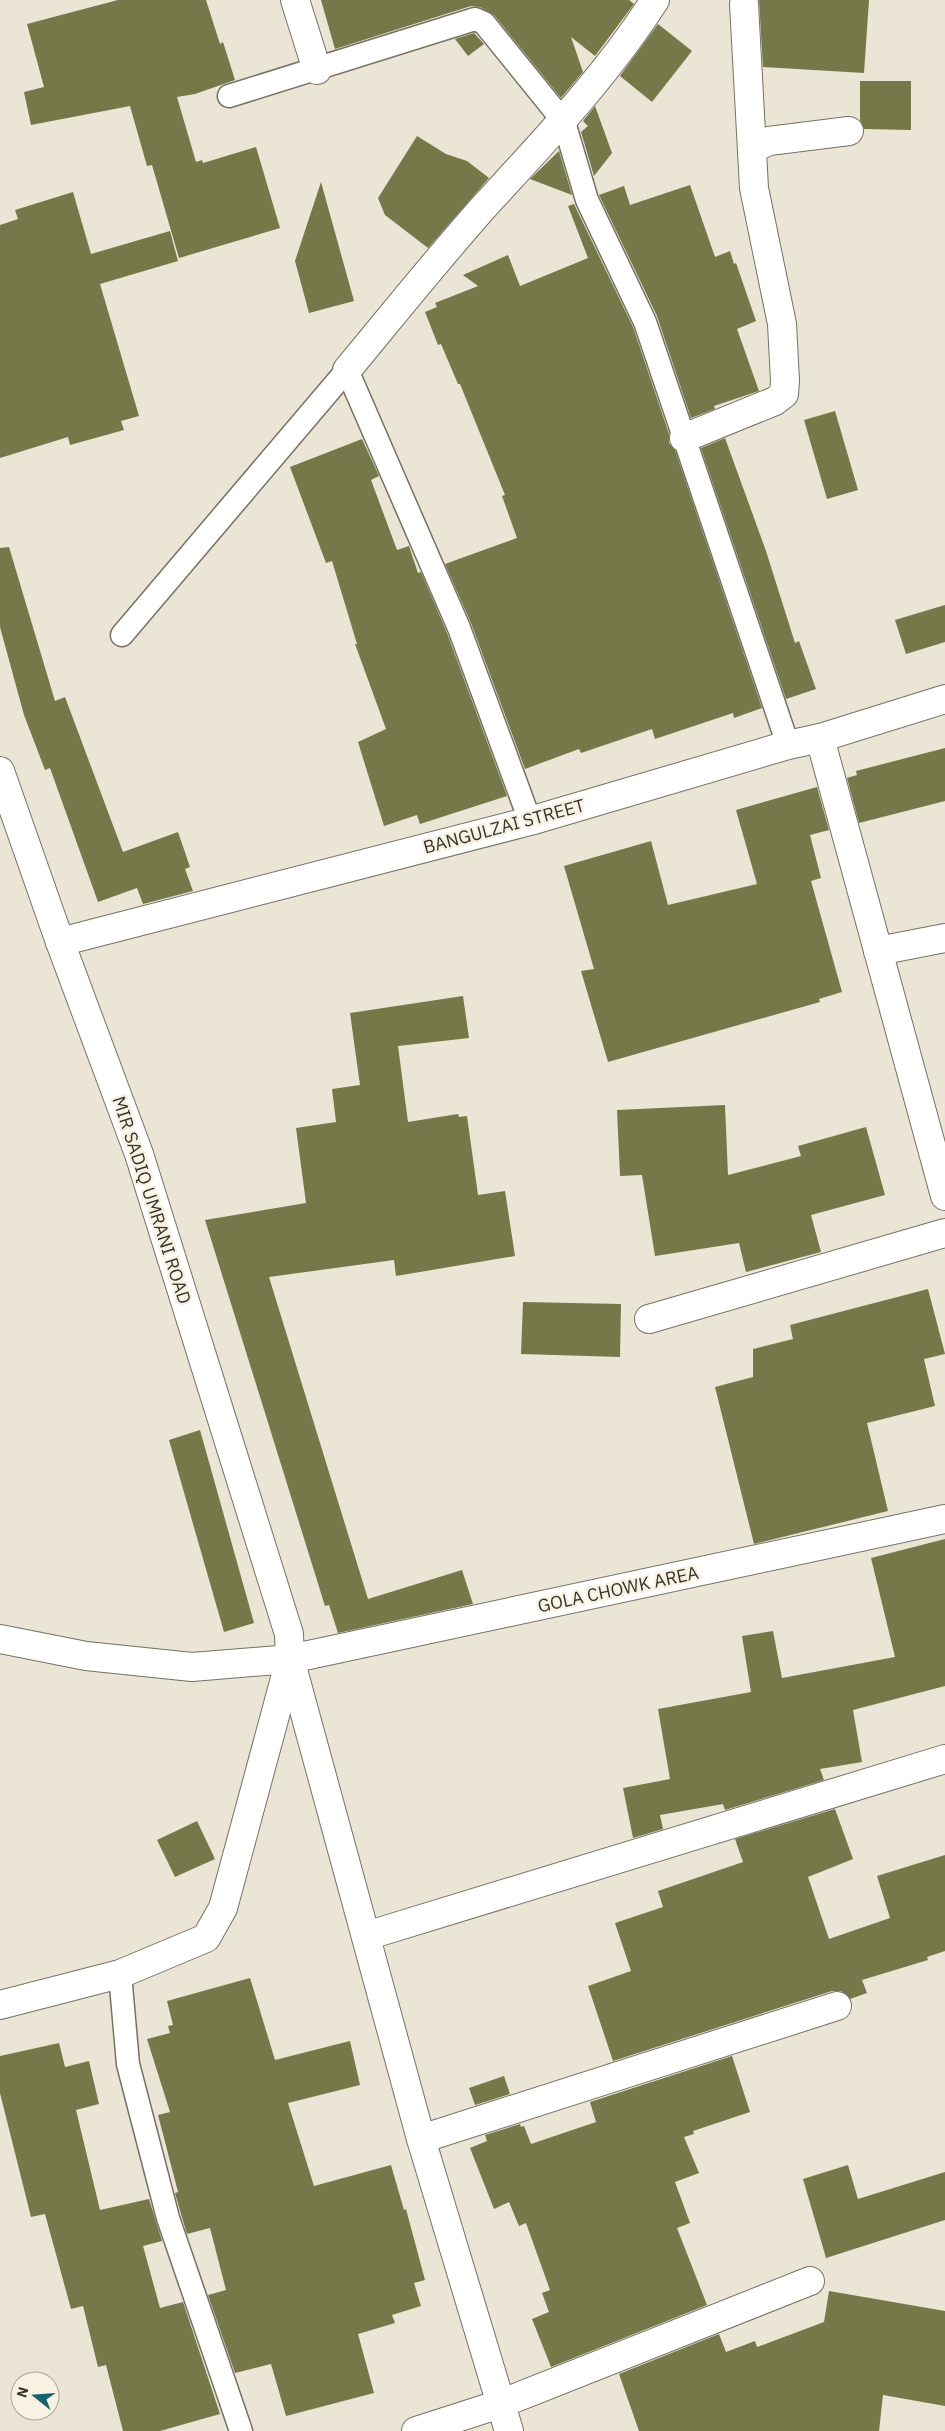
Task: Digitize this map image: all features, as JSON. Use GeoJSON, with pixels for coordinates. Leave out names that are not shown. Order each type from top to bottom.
{"type":"FeatureCollection","features":[{"type":"Feature","properties":{"kind":"street"},"geometry":{"type":"LineString","coordinates":[[295,0],[317,70]]}},
{"type":"Feature","properties":{"kind":"street"},"geometry":{"type":"LineString","coordinates":[[346,370],[480,212],[564,122],[641,22],[655,0]]}},
{"type":"Feature","properties":{"kind":"street"},"geometry":{"type":"LineString","coordinates":[[684,438],[775,401],[784,394],[782,324],[754,188],[744,4]]}},
{"type":"Feature","properties":{"kind":"street"},"geometry":{"type":"LineString","coordinates":[[752,149],[769,140],[849,131]]}},
{"type":"Feature","properties":{"kind":"street","name":"BANGULZAI STREET"},"geometry":{"type":"LineString","coordinates":[[60,942],[530,821],[788,745],[820,738],[945,699]]}},
{"type":"Feature","properties":{"kind":"street"},"geometry":{"type":"LineString","coordinates":[[820,738],[945,1196]]}},
{"type":"Feature","properties":{"kind":"street","name":"MIR SADIQ UMRANI ROAD"},"geometry":{"type":"LineString","coordinates":[[3,788],[139,1154],[290,1646],[421,2139],[509,2431]]}},
{"type":"Feature","properties":{"kind":"street"},"geometry":{"type":"LineString","coordinates":[[878,951],[945,938]]}},
{"type":"Feature","properties":{"kind":"street"},"geometry":{"type":"LineString","coordinates":[[649,1319],[945,1233]]}},
{"type":"Feature","properties":{"kind":"street","name":"GOLA CHOWK AREA"},"geometry":{"type":"LineString","coordinates":[[0,1639],[86,1656],[192,1667],[290,1646],[945,1519]]}},
{"type":"Feature","properties":{"kind":"street"},"geometry":{"type":"LineString","coordinates":[[0,2006],[120,1974],[206,1938],[223,1908],[290,1646]]}},
{"type":"Feature","properties":{"kind":"street"},"geometry":{"type":"LineString","coordinates":[[366,1936],[945,1759]]}},
{"type":"Feature","properties":{"kind":"street"},"geometry":{"type":"LineString","coordinates":[[421,2139],[837,2006]]}},
{"type":"Feature","properties":{"kind":"street"},"geometry":{"type":"LineString","coordinates":[[416,2431],[500,2404],[810,2281]]}},
{"type":"Feature","properties":{"kind":"lane"},"geometry":{"type":"LineString","coordinates":[[229,96],[476,19],[484,23],[564,122],[587,200],[645,322],[788,745]]}},
{"type":"Feature","properties":{"kind":"lane"},"geometry":{"type":"LineString","coordinates":[[122,635],[346,370],[459,628],[530,821]]}},
{"type":"Feature","properties":{"kind":"lane"},"geometry":{"type":"LineString","coordinates":[[120,1974],[128,2064],[168,2218],[240,2431]]}},
{"type":"Feature","properties":{"kind":"building"},"geometry":{"type":"Polygon","coordinates":[[[118,0],[206,0],[220,44],[223,42],[235,80],[195,94],[177,97],[196,162],[202,160],[203,163],[256,147],[280,228],[179,258],[152,165],[147,166],[130,106],[31,125],[24,92],[44,87],[27,24],[118,0]]]}},
{"type":"Feature","properties":{"kind":"building"},"geometry":{"type":"Polygon","coordinates":[[[321,0],[629,0],[634,4],[595,56],[571,37],[583,72],[561,98],[494,15],[480,7],[471,6],[335,49],[321,0]]]}},
{"type":"Feature","properties":{"kind":"building"},"geometry":{"type":"Polygon","coordinates":[[[759,0],[869,0],[864,73],[763,67],[759,0]]]}},
{"type":"Feature","properties":{"kind":"building"},"geometry":{"type":"Polygon","coordinates":[[[658,24],[692,51],[652,102],[620,76],[658,24]]]}},
{"type":"Feature","properties":{"kind":"building"},"geometry":{"type":"Polygon","coordinates":[[[474,33],[484,44],[468,56],[455,39],[474,33]]]}},
{"type":"Feature","properties":{"kind":"building"},"geometry":{"type":"Polygon","coordinates":[[[860,81],[911,81],[911,130],[864,129],[860,120],[860,81]]]}},
{"type":"Feature","properties":{"kind":"building"},"geometry":{"type":"Polygon","coordinates":[[[595,106],[612,153],[594,176],[581,132],[588,126],[583,121],[595,106]]]}},
{"type":"Feature","properties":{"kind":"building"},"geometry":{"type":"Polygon","coordinates":[[[417,136],[446,154],[467,161],[489,178],[428,248],[385,215],[378,198],[417,136]]]}},
{"type":"Feature","properties":{"kind":"building"},"geometry":{"type":"Polygon","coordinates":[[[559,151],[572,195],[530,179],[559,151]]]}},
{"type":"Feature","properties":{"kind":"building"},"geometry":{"type":"Polygon","coordinates":[[[321,182],[354,301],[309,313],[295,261],[321,182]]]}},
{"type":"Feature","properties":{"kind":"building"},"geometry":{"type":"Polygon","coordinates":[[[690,185],[715,257],[730,251],[756,321],[737,329],[759,391],[714,406],[715,409],[691,418],[657,316],[599,195],[624,186],[630,205],[690,185]]]}},
{"type":"Feature","properties":{"kind":"building"},"geometry":{"type":"Polygon","coordinates":[[[73,192],[91,254],[170,231],[178,261],[100,284],[139,416],[121,421],[124,430],[70,445],[68,437],[0,458],[0,225],[18,219],[15,210],[73,192]]]}},
{"type":"Feature","properties":{"kind":"building"},"geometry":{"type":"Polygon","coordinates":[[[574,204],[633,327],[669,434],[669,443],[675,450],[762,708],[734,718],[733,713],[655,739],[652,729],[581,753],[579,749],[525,769],[471,623],[445,564],[517,538],[502,496],[505,495],[460,384],[458,384],[441,344],[438,345],[425,312],[437,307],[435,303],[478,286],[463,275],[508,255],[520,286],[588,258],[568,206],[574,204]]]}},
{"type":"Feature","properties":{"kind":"building"},"geometry":{"type":"Polygon","coordinates":[[[835,411],[858,490],[827,499],[804,420],[835,411]]]}},
{"type":"Feature","properties":{"kind":"building"},"geometry":{"type":"Polygon","coordinates":[[[725,438],[766,551],[795,643],[799,641],[816,689],[786,699],[701,448],[725,438]]]}},
{"type":"Feature","properties":{"kind":"building"},"geometry":{"type":"Polygon","coordinates":[[[362,439],[379,476],[371,480],[397,550],[409,546],[418,573],[421,572],[447,633],[507,796],[420,824],[417,815],[384,826],[358,742],[386,729],[355,644],[357,644],[332,561],[326,563],[290,467],[362,439]]]}},
{"type":"Feature","properties":{"kind":"building"},"geometry":{"type":"Polygon","coordinates":[[[9,547],[55,701],[65,697],[123,852],[178,832],[190,867],[185,869],[193,891],[143,904],[137,888],[98,902],[50,768],[45,770],[24,715],[0,627],[0,548],[9,547]]]}},
{"type":"Feature","properties":{"kind":"building"},"geometry":{"type":"Polygon","coordinates":[[[945,605],[945,642],[906,654],[895,620],[945,605]]]}},
{"type":"Feature","properties":{"kind":"building"},"geometry":{"type":"Polygon","coordinates":[[[945,748],[945,801],[859,823],[847,778],[857,775],[856,771],[945,748]]]}},
{"type":"Feature","properties":{"kind":"building"},"geometry":{"type":"Polygon","coordinates":[[[817,787],[829,830],[810,835],[821,878],[811,881],[842,992],[819,999],[820,1002],[608,1062],[581,971],[594,969],[564,866],[651,841],[668,905],[757,884],[736,810],[817,787]]]}},
{"type":"Feature","properties":{"kind":"building"},"geometry":{"type":"Polygon","coordinates":[[[463,996],[469,1038],[398,1046],[408,1122],[458,1114],[459,1117],[467,1116],[478,1195],[505,1191],[515,1256],[396,1276],[394,1260],[269,1277],[368,1599],[462,1570],[473,1604],[338,1633],[329,1605],[325,1606],[205,1220],[306,1203],[296,1128],[336,1122],[332,1089],[360,1085],[350,1013],[463,996]]]}},
{"type":"Feature","properties":{"kind":"building"},"geometry":{"type":"Polygon","coordinates":[[[725,1105],[728,1175],[801,1156],[798,1146],[866,1127],[885,1195],[811,1215],[821,1252],[746,1272],[739,1243],[655,1256],[642,1175],[620,1176],[617,1110],[725,1105]]]}},
{"type":"Feature","properties":{"kind":"building"},"geometry":{"type":"Polygon","coordinates":[[[928,1289],[945,1354],[924,1359],[935,1406],[867,1423],[888,1511],[754,1544],[715,1387],[753,1377],[753,1349],[793,1339],[790,1325],[928,1289]]]}},
{"type":"Feature","properties":{"kind":"building"},"geometry":{"type":"Polygon","coordinates":[[[523,1302],[621,1304],[620,1357],[521,1354],[523,1302]]]}},
{"type":"Feature","properties":{"kind":"building"},"geometry":{"type":"Polygon","coordinates":[[[200,1430],[254,1623],[224,1632],[169,1440],[200,1430]]]}},
{"type":"Feature","properties":{"kind":"building"},"geometry":{"type":"Polygon","coordinates":[[[945,1539],[945,1686],[853,1710],[862,1762],[820,1769],[824,1780],[725,1810],[723,1804],[660,1815],[663,1829],[633,1838],[623,1788],[670,1779],[658,1709],[751,1692],[742,1636],[773,1631],[782,1678],[895,1657],[871,1558],[945,1539]]]}},
{"type":"Feature","properties":{"kind":"building"},"geometry":{"type":"Polygon","coordinates":[[[835,1809],[853,1859],[808,1877],[829,1939],[890,1918],[877,1876],[945,1855],[945,1951],[927,1957],[928,1960],[862,1980],[867,1993],[850,1999],[841,1991],[832,1991],[613,2061],[588,1986],[631,1971],[615,1923],[663,1907],[658,1891],[743,1862],[735,1839],[835,1809]]]}},
{"type":"Feature","properties":{"kind":"building"},"geometry":{"type":"Polygon","coordinates":[[[197,1821],[215,1859],[175,1877],[157,1840],[197,1821]]]}},
{"type":"Feature","properties":{"kind":"building"},"geometry":{"type":"Polygon","coordinates":[[[250,1978],[275,2060],[350,2041],[360,2085],[288,2103],[314,2186],[391,2165],[404,2210],[406,2209],[425,2280],[414,2283],[421,2306],[392,2315],[395,2323],[358,2334],[374,2393],[286,2416],[271,2364],[235,2373],[208,2295],[226,2290],[210,2228],[187,2234],[175,2193],[178,2192],[158,2115],[170,2112],[147,2039],[170,2033],[168,2026],[173,2025],[167,2001],[250,1978]]]}},
{"type":"Feature","properties":{"kind":"building"},"geometry":{"type":"Polygon","coordinates":[[[59,2043],[65,2067],[89,2061],[99,2104],[76,2110],[100,2210],[149,2199],[162,2241],[143,2246],[160,2308],[183,2302],[220,2414],[160,2431],[123,2431],[106,2365],[98,2367],[83,2306],[71,2309],[45,2214],[31,2217],[0,2093],[0,2056],[59,2043]]]}},
{"type":"Feature","properties":{"kind":"building"},"geometry":{"type":"Polygon","coordinates":[[[732,2056],[750,2112],[693,2131],[694,2134],[684,2137],[699,2173],[675,2182],[690,2223],[677,2228],[707,2305],[551,2367],[532,2319],[549,2312],[542,2293],[550,2290],[526,2223],[519,2226],[509,2202],[494,2209],[470,2148],[487,2141],[485,2135],[520,2124],[521,2127],[524,2126],[531,2144],[596,2122],[590,2102],[732,2056]]]}},
{"type":"Feature","properties":{"kind":"building"},"geometry":{"type":"Polygon","coordinates":[[[504,2076],[510,2094],[475,2105],[469,2088],[504,2076]]]}},
{"type":"Feature","properties":{"kind":"building"},"geometry":{"type":"Polygon","coordinates":[[[848,2165],[858,2199],[945,2172],[945,2220],[826,2258],[803,2179],[848,2165]]]}},
{"type":"Feature","properties":{"kind":"building"},"geometry":{"type":"Polygon","coordinates":[[[829,2291],[945,2311],[945,2406],[883,2395],[879,2431],[639,2431],[619,2374],[719,2334],[726,2352],[755,2341],[757,2347],[824,2322],[829,2291]]]}}]}
